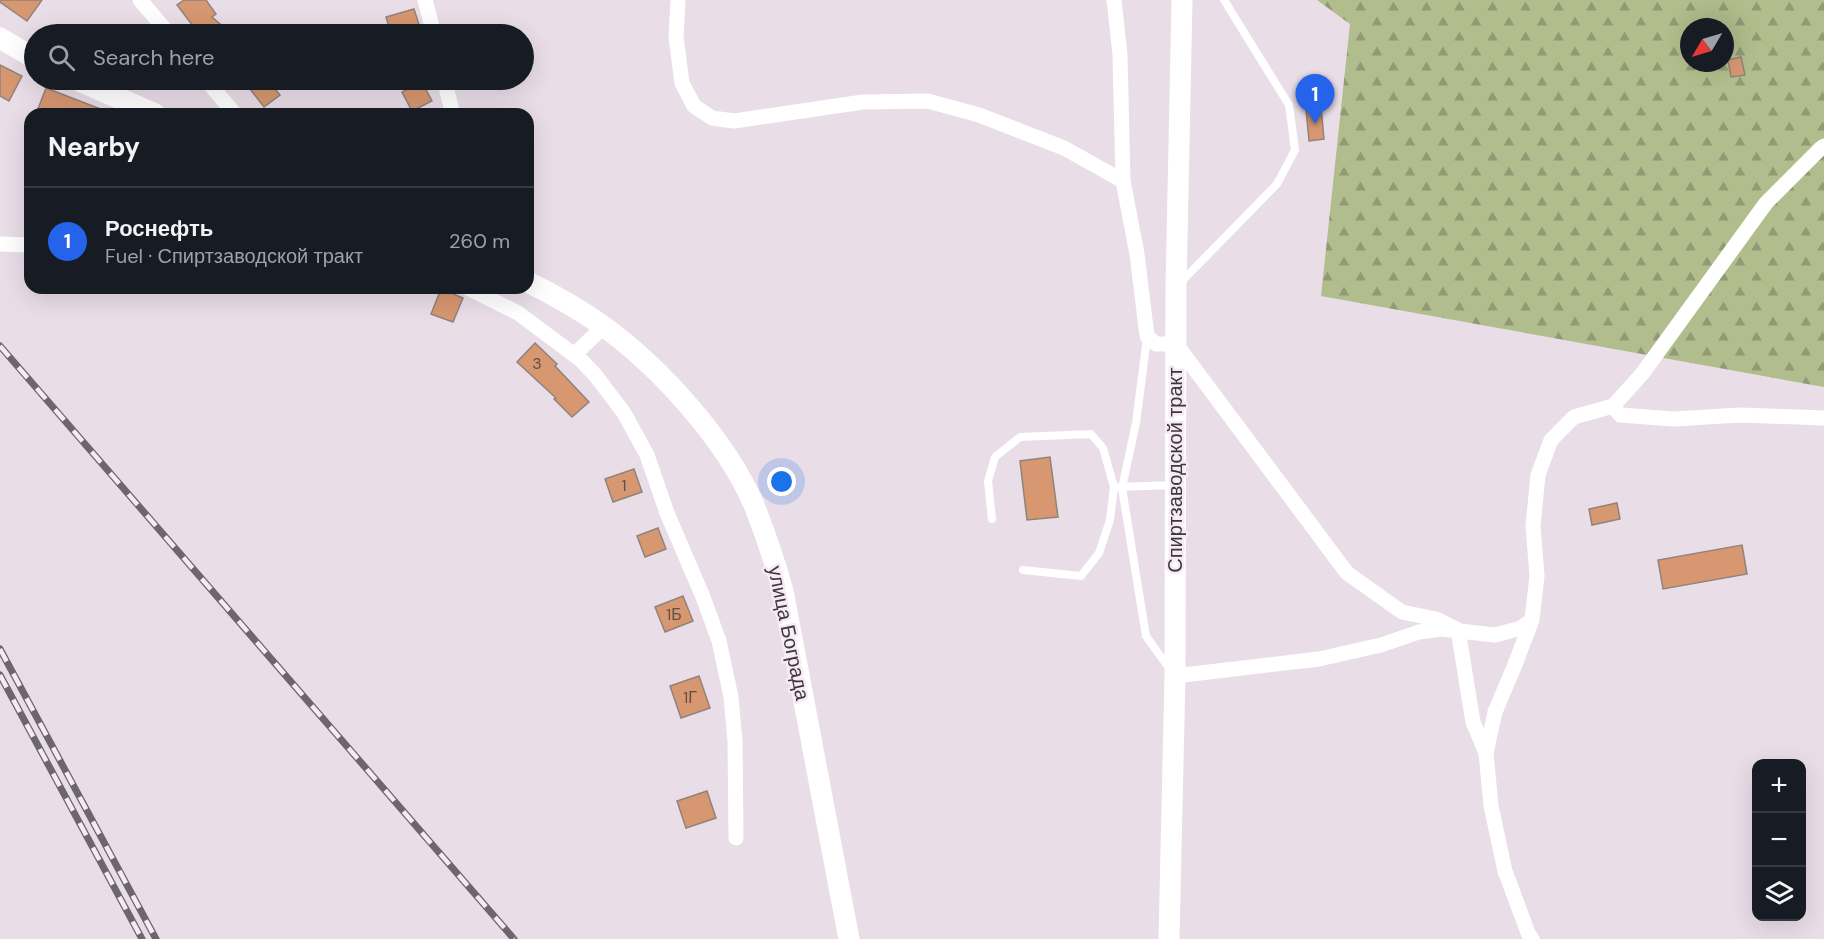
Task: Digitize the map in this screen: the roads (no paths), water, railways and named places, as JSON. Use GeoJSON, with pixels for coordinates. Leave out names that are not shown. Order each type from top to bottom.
{"type":"FeatureCollection","features":[{"type":"Feature","properties":{"kind":"main road","name":"Спиртзаводской тракт"},"geometry":{"type":"LineString","coordinates":[[1169,939],[1175,676],[1176,287],[1182,0]]}},
{"type":"Feature","properties":{"kind":"main road"},"geometry":{"type":"LineString","coordinates":[[0,38],[24,52]]}},
{"type":"Feature","properties":{"kind":"main road"},"geometry":{"type":"LineString","coordinates":[[100,90],[140,108]]}},
{"type":"Feature","properties":{"kind":"main road","name":"улица Бограда"},"geometry":{"type":"LineString","coordinates":[[534,285],[604,326],[675,390],[726,457],[753,504],[775,562],[783,591],[849,939]]}},
{"type":"Feature","properties":{"kind":"street"},"geometry":{"type":"LineString","coordinates":[[140,0],[160,24]]}},
{"type":"Feature","properties":{"kind":"street"},"geometry":{"type":"LineString","coordinates":[[425,0],[431,24]]}},
{"type":"Feature","properties":{"kind":"street"},"geometry":{"type":"LineString","coordinates":[[678,0],[676,37],[682,83],[694,106],[712,118],[734,121],[863,102],[928,101],[979,115],[1064,148],[1123,181]]}},
{"type":"Feature","properties":{"kind":"street"},"geometry":{"type":"LineString","coordinates":[[1114,0],[1120,55],[1123,181],[1137,254],[1147,336],[1156,345],[1176,344],[1347,573],[1402,612],[1436,619],[1458,630]]}},
{"type":"Feature","properties":{"kind":"street"},"geometry":{"type":"LineString","coordinates":[[215,90],[230,108]]}},
{"type":"Feature","properties":{"kind":"street"},"geometry":{"type":"LineString","coordinates":[[447,90],[451,108]]}},
{"type":"Feature","properties":{"kind":"street"},"geometry":{"type":"LineString","coordinates":[[1486,753],[1495,711],[1532,620],[1537,576],[1533,526],[1538,475],[1551,440],[1574,417],[1613,406],[1642,374],[1767,203],[1824,146]]}},
{"type":"Feature","properties":{"kind":"street"},"geometry":{"type":"LineString","coordinates":[[0,244],[24,245]]}},
{"type":"Feature","properties":{"kind":"street"},"geometry":{"type":"LineString","coordinates":[[480,294],[518,313],[574,354],[596,376],[624,413],[647,454],[667,513],[719,641],[731,697],[734,730],[736,838]]}},
{"type":"Feature","properties":{"kind":"street"},"geometry":{"type":"LineString","coordinates":[[574,354],[604,326]]}},
{"type":"Feature","properties":{"kind":"street"},"geometry":{"type":"LineString","coordinates":[[1613,406],[1620,416],[1673,419],[1740,415],[1824,418]]}},
{"type":"Feature","properties":{"kind":"street"},"geometry":{"type":"LineString","coordinates":[[1175,676],[1319,659],[1381,645],[1419,632],[1441,629],[1495,634],[1521,628],[1532,620]]}},
{"type":"Feature","properties":{"kind":"street"},"geometry":{"type":"LineString","coordinates":[[1458,630],[1473,722],[1486,753],[1491,806],[1505,871],[1532,939]]}},
{"type":"Feature","properties":{"kind":"lane"},"geometry":{"type":"LineString","coordinates":[[1176,287],[1277,184],[1295,150],[1289,105],[1224,0]]}},
{"type":"Feature","properties":{"kind":"lane"},"geometry":{"type":"LineString","coordinates":[[1023,570],[1080,576],[1099,553],[1136,423],[1147,336]]}},
{"type":"Feature","properties":{"kind":"lane"},"geometry":{"type":"LineString","coordinates":[[992,519],[988,481],[994,457],[1020,437],[1091,434],[1103,448],[1118,487],[1146,636],[1175,676]]}},
{"type":"Feature","properties":{"kind":"lane"},"geometry":{"type":"LineString","coordinates":[[1118,487],[1175,485]]}},
{"type":"Feature","properties":{"kind":"railway"},"geometry":{"type":"LineString","coordinates":[[0,346],[514,939]]}},
{"type":"Feature","properties":{"kind":"railway"},"geometry":{"type":"LineString","coordinates":[[0,649],[156,939]]}},
{"type":"Feature","properties":{"kind":"railway"},"geometry":{"type":"LineString","coordinates":[[0,675],[142,939]]}},
{"type":"Feature","properties":{"kind":"place","name":"Роснефть"},"geometry":{"type":"Point","coordinates":[1315,124]}}]}
